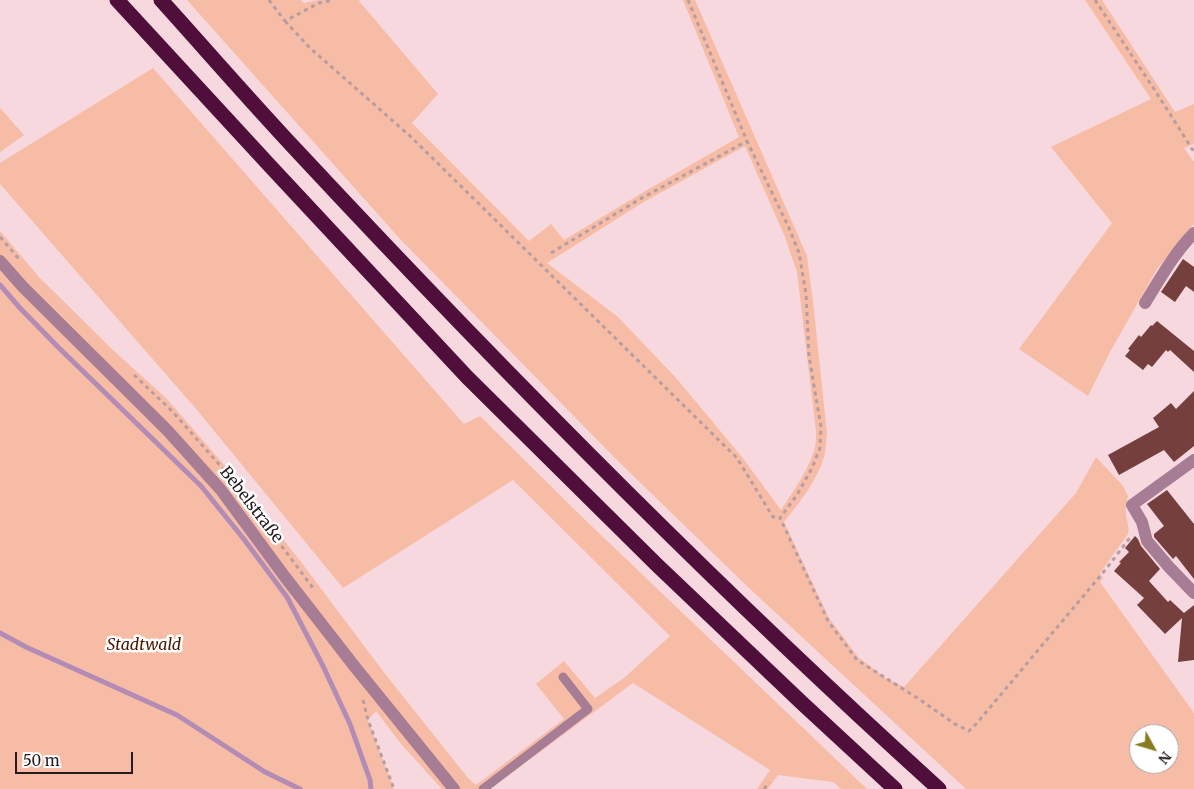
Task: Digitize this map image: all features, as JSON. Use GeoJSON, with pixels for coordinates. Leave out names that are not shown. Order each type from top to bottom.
{"type":"FeatureCollection","features":[{"type":"Feature","properties":{"kind":"highway"},"geometry":{"type":"LineString","coordinates":[[117,0],[467,377],[657,565],[895,789]]}},
{"type":"Feature","properties":{"kind":"highway"},"geometry":{"type":"LineString","coordinates":[[161,0],[297,151],[494,359],[678,545],[822,682],[939,789]]}},
{"type":"Feature","properties":{"kind":"street"},"geometry":{"type":"LineString","coordinates":[[1145,303],[1171,262],[1194,233]]}},
{"type":"Feature","properties":{"kind":"street","name":"Bebelstraße"},"geometry":{"type":"LineString","coordinates":[[0,261],[23,287],[167,430],[221,490],[285,577],[400,724],[454,789]]}},
{"type":"Feature","properties":{"kind":"street"},"geometry":{"type":"LineString","coordinates":[[1194,460],[1132,505],[1142,522],[1147,541],[1194,593]]}},
{"type":"Feature","properties":{"kind":"lane"},"geometry":{"type":"LineString","coordinates":[[483,789],[588,709],[563,677]]}},
{"type":"Feature","properties":{"kind":"path"},"geometry":{"type":"LineString","coordinates":[[269,0],[310,48],[410,136],[737,458],[773,517],[780,518]]}},
{"type":"Feature","properties":{"kind":"path"},"geometry":{"type":"LineString","coordinates":[[285,21],[319,3],[333,0]]}},
{"type":"Feature","properties":{"kind":"path"},"geometry":{"type":"LineString","coordinates":[[688,0],[748,141],[799,252],[806,294],[809,356],[821,427],[820,448],[812,468],[797,495],[780,518]]}},
{"type":"Feature","properties":{"kind":"path"},"geometry":{"type":"LineString","coordinates":[[1094,0],[1194,152]]}},
{"type":"Feature","properties":{"kind":"path"},"geometry":{"type":"LineString","coordinates":[[551,253],[640,199],[748,141]]}},
{"type":"Feature","properties":{"kind":"path"},"geometry":{"type":"LineString","coordinates":[[780,518],[828,621],[857,660],[955,724],[969,731],[1106,569],[1142,522]]}},
{"type":"Feature","properties":{"kind":"path"},"geometry":{"type":"LineString","coordinates":[[362,694],[368,720],[394,789]]}},
{"type":"Feature","properties":{"kind":"path"},"geometry":{"type":"LineString","coordinates":[[764,789],[769,782]]}},
{"type":"Feature","properties":{"kind":"green space"},"geometry":{"type":"Polygon","coordinates":[[[187,0],[301,0],[304,3],[318,0],[360,0],[438,94],[412,123],[529,241],[551,224],[564,240],[739,137],[683,0],[695,0],[807,256],[827,434],[825,454],[818,472],[803,498],[784,522],[829,618],[858,657],[884,677],[904,687],[1076,493],[1096,457],[1123,486],[1128,496],[1126,516],[1129,529],[1128,534],[1100,573],[1103,578],[1100,582],[1194,713],[1194,789],[966,789],[749,588],[619,462],[400,239],[187,0]],[[745,146],[642,203],[547,263],[618,317],[677,379],[742,457],[781,510],[810,463],[816,441],[797,272],[785,237],[745,146]]]}},
{"type":"Feature","properties":{"kind":"green space"},"geometry":{"type":"Polygon","coordinates":[[[1085,0],[1102,0],[1175,112],[1194,104],[1194,144],[1184,148],[1194,162],[1194,224],[1157,269],[1110,352],[1088,396],[1019,349],[1112,223],[1051,147],[1151,99],[1085,0]]]}},
{"type":"Feature","properties":{"kind":"green space","name":"Stadtwald"},"geometry":{"type":"Polygon","coordinates":[[[153,68],[464,424],[480,416],[580,515],[867,789],[841,789],[833,782],[778,775],[768,789],[757,789],[770,770],[633,683],[490,789],[442,789],[401,744],[376,711],[368,720],[394,789],[0,789],[0,231],[39,277],[114,351],[167,399],[225,466],[301,562],[386,675],[468,778],[476,785],[564,719],[536,684],[564,661],[595,698],[624,678],[670,636],[513,480],[343,588],[197,410],[0,184],[0,163],[153,68]]]}},
{"type":"Feature","properties":{"kind":"green space"},"geometry":{"type":"Polygon","coordinates":[[[0,108],[24,135],[0,152],[0,108]]]}},
{"type":"Feature","properties":{"kind":"building"},"geometry":{"type":"Polygon","coordinates":[[[1183,259],[1194,267],[1194,292],[1186,286],[1175,302],[1161,292],[1183,259]]]}},
{"type":"Feature","properties":{"kind":"building"},"geometry":{"type":"Polygon","coordinates":[[[1157,321],[1194,351],[1194,372],[1170,350],[1168,352],[1166,350],[1152,367],[1148,364],[1143,370],[1125,356],[1139,335],[1141,337],[1157,321]]]}},
{"type":"Feature","properties":{"kind":"building"},"geometry":{"type":"Polygon","coordinates":[[[1194,391],[1194,446],[1174,462],[1164,450],[1119,475],[1108,455],[1159,427],[1153,418],[1171,403],[1176,409],[1194,391]]]}},
{"type":"Feature","properties":{"kind":"building"},"geometry":{"type":"Polygon","coordinates":[[[1167,490],[1194,524],[1194,579],[1176,556],[1173,559],[1154,537],[1154,534],[1164,526],[1147,504],[1167,490]]]}},
{"type":"Feature","properties":{"kind":"building"},"geometry":{"type":"Polygon","coordinates":[[[1135,536],[1160,569],[1149,581],[1168,602],[1170,600],[1184,613],[1194,605],[1194,660],[1178,662],[1182,618],[1165,634],[1137,605],[1144,598],[1114,571],[1121,563],[1119,562],[1129,552],[1125,548],[1135,536]]]}},
{"type":"Feature","properties":{"kind":"waterway"},"geometry":{"type":"LineString","coordinates":[[0,285],[57,346],[201,486],[287,597],[323,666],[350,724],[370,780],[371,789]]}},
{"type":"Feature","properties":{"kind":"waterway"},"geometry":{"type":"LineString","coordinates":[[0,633],[26,647],[177,715],[265,772],[300,789]]}}]}
